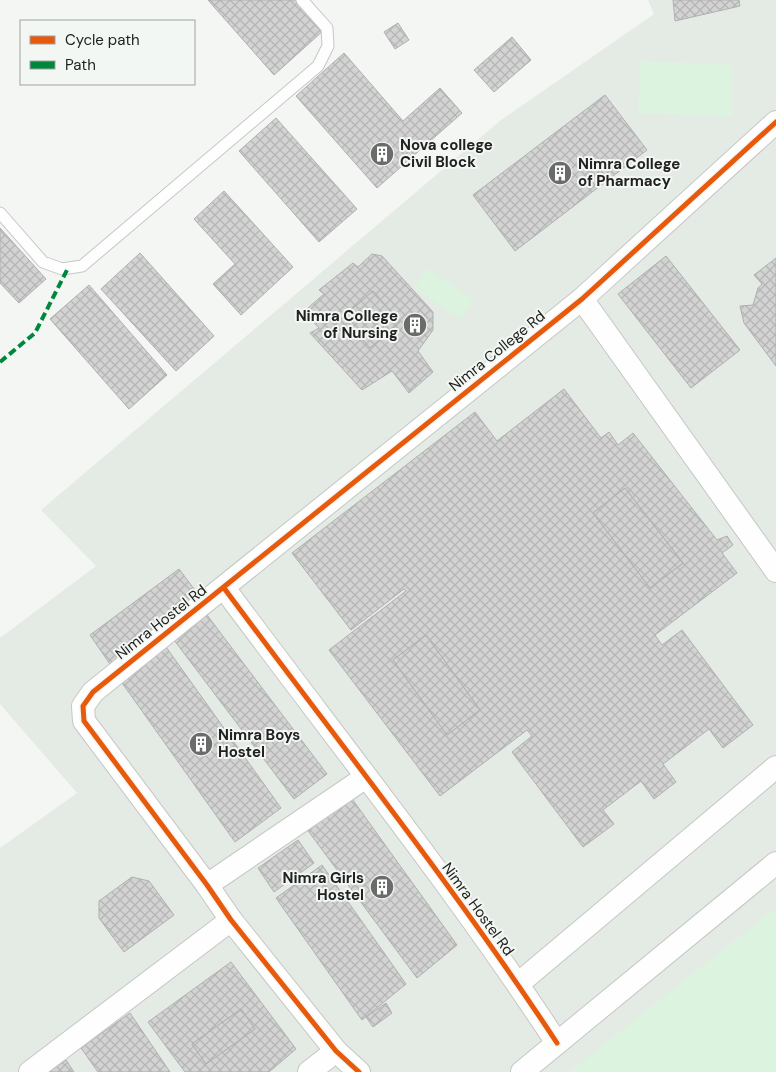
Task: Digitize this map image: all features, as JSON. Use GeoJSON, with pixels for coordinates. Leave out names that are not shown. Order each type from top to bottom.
{"type":"FeatureCollection","features":[{"type":"Feature","properties":{"kind":"street","name":"Nimra College Rd"},"geometry":{"type":"LineString","coordinates":[[224,588],[582,299],[776,122]]}},
{"type":"Feature","properties":{"kind":"street"},"geometry":{"type":"LineString","coordinates":[[582,299],[776,571]]}},
{"type":"Feature","properties":{"kind":"street","name":"Nimra Hostel Rd"},"geometry":{"type":"LineString","coordinates":[[360,1072],[336,1051],[231,920],[207,884],[84,721],[83,706],[93,692],[224,588],[518,984],[557,1043]]}},
{"type":"Feature","properties":{"kind":"street"},"geometry":{"type":"LineString","coordinates":[[518,984],[776,767]]}},
{"type":"Feature","properties":{"kind":"street"},"geometry":{"type":"LineString","coordinates":[[207,884],[366,777]]}},
{"type":"Feature","properties":{"kind":"street"},"geometry":{"type":"LineString","coordinates":[[522,1072],[776,863]]}},
{"type":"Feature","properties":{"kind":"street"},"geometry":{"type":"LineString","coordinates":[[30,1072],[231,920]]}},
{"type":"Feature","properties":{"kind":"street"},"geometry":{"type":"LineString","coordinates":[[309,1072],[336,1051]]}},
{"type":"Feature","properties":{"kind":"lane"},"geometry":{"type":"LineString","coordinates":[[0,214],[43,262],[62,270],[82,266],[318,66],[328,46],[327,28],[302,0]]}},
{"type":"Feature","properties":{"kind":"shaded area"},"geometry":{"type":"Polygon","coordinates":[[[648,0],[776,0],[776,1072],[0,1072],[0,848],[77,793],[0,704],[0,638],[96,566],[41,510],[501,120],[654,14],[648,0]]]}},
{"type":"Feature","properties":{"kind":"green space"},"geometry":{"type":"Polygon","coordinates":[[[641,61],[732,65],[732,117],[638,113],[641,61]]]}},
{"type":"Feature","properties":{"kind":"green space"},"geometry":{"type":"Polygon","coordinates":[[[427,268],[473,300],[460,319],[414,288],[427,268]]]}},
{"type":"Feature","properties":{"kind":"green space"},"geometry":{"type":"Polygon","coordinates":[[[776,908],[776,1072],[569,1072],[776,908]]]}},
{"type":"Feature","properties":{"kind":"building"},"geometry":{"type":"Polygon","coordinates":[[[208,0],[297,0],[324,30],[274,75],[208,0]]]}},
{"type":"Feature","properties":{"kind":"building"},"geometry":{"type":"Polygon","coordinates":[[[673,0],[739,0],[740,6],[675,21],[673,0]]]}},
{"type":"Feature","properties":{"kind":"building"},"geometry":{"type":"Polygon","coordinates":[[[398,23],[409,40],[395,49],[384,32],[398,23]]]}},
{"type":"Feature","properties":{"kind":"building"},"geometry":{"type":"Polygon","coordinates":[[[512,37],[531,60],[494,92],[474,70],[512,37]]]}},
{"type":"Feature","properties":{"kind":"building","name":"Nova college Civil Block"},"geometry":{"type":"Polygon","coordinates":[[[344,53],[403,121],[440,88],[462,113],[377,188],[296,96],[344,53]]]}},
{"type":"Feature","properties":{"kind":"building","name":"Nimra College of Pharmacy"},"geometry":{"type":"Polygon","coordinates":[[[605,95],[647,150],[515,251],[473,195],[605,95]]]}},
{"type":"Feature","properties":{"kind":"building"},"geometry":{"type":"Polygon","coordinates":[[[276,118],[357,209],[319,242],[239,151],[276,118]]]}},
{"type":"Feature","properties":{"kind":"building"},"geometry":{"type":"Polygon","coordinates":[[[224,191],[293,267],[241,315],[213,284],[235,264],[194,219],[224,191]]]}},
{"type":"Feature","properties":{"kind":"building"},"geometry":{"type":"Polygon","coordinates":[[[0,228],[46,279],[19,303],[0,283],[0,228]]]}},
{"type":"Feature","properties":{"kind":"building"},"geometry":{"type":"Polygon","coordinates":[[[140,253],[214,336],[176,371],[101,289],[140,253]]]}},
{"type":"Feature","properties":{"kind":"building","name":"Nimra College of Nursing"},"geometry":{"type":"Polygon","coordinates":[[[372,254],[382,256],[433,312],[433,330],[418,351],[433,372],[409,393],[392,371],[362,390],[310,333],[319,328],[309,317],[308,308],[324,294],[319,290],[353,263],[358,267],[372,254]],[[373,291],[343,317],[370,348],[400,322],[373,291]]]}},
{"type":"Feature","properties":{"kind":"building"},"geometry":{"type":"Polygon","coordinates":[[[666,256],[740,350],[691,388],[618,294],[666,256]]]}},
{"type":"Feature","properties":{"kind":"building"},"geometry":{"type":"Polygon","coordinates":[[[776,258],[776,366],[744,323],[740,306],[753,305],[758,288],[762,284],[754,275],[776,258]]]}},
{"type":"Feature","properties":{"kind":"building"},"geometry":{"type":"Polygon","coordinates":[[[89,285],[167,375],[129,409],[50,319],[89,285]]]}},
{"type":"Feature","properties":{"kind":"building"},"geometry":{"type":"Polygon","coordinates":[[[373,291],[400,322],[370,348],[343,317],[373,291]]]}},
{"type":"Feature","properties":{"kind":"building"},"geometry":{"type":"Polygon","coordinates":[[[564,389],[601,438],[609,432],[618,445],[633,433],[717,540],[727,536],[733,545],[722,553],[737,573],[655,635],[662,645],[682,630],[753,725],[723,748],[709,729],[663,764],[676,782],[654,799],[641,781],[603,810],[614,824],[583,847],[512,752],[532,736],[527,730],[440,796],[329,650],[406,591],[404,589],[351,630],[292,553],[475,412],[497,441],[564,389]],[[625,488],[593,513],[650,588],[683,563],[625,488]],[[426,635],[393,660],[447,735],[480,710],[426,635]]]}},
{"type":"Feature","properties":{"kind":"building"},"geometry":{"type":"Polygon","coordinates":[[[625,488],[683,563],[650,588],[593,513],[625,488]]]}},
{"type":"Feature","properties":{"kind":"building"},"geometry":{"type":"Polygon","coordinates":[[[179,569],[204,602],[112,667],[90,635],[179,569]]]}},
{"type":"Feature","properties":{"kind":"building"},"geometry":{"type":"Polygon","coordinates":[[[207,615],[327,774],[294,799],[174,640],[207,615]]]}},
{"type":"Feature","properties":{"kind":"building"},"geometry":{"type":"Polygon","coordinates":[[[426,635],[480,710],[447,735],[393,660],[426,635]]]}},
{"type":"Feature","properties":{"kind":"building","name":"Nimra Boys Hostel"},"geometry":{"type":"Polygon","coordinates":[[[166,647],[281,808],[235,842],[120,680],[166,647]]]}},
{"type":"Feature","properties":{"kind":"building","name":"Nimra Girls Hostel"},"geometry":{"type":"Polygon","coordinates":[[[350,796],[457,945],[417,978],[306,828],[350,796]]]}},
{"type":"Feature","properties":{"kind":"building"},"geometry":{"type":"Polygon","coordinates":[[[298,840],[314,863],[274,892],[258,868],[298,840]]]}},
{"type":"Feature","properties":{"kind":"building"},"geometry":{"type":"Polygon","coordinates":[[[322,865],[406,984],[362,1020],[276,898],[322,865]]]}},
{"type":"Feature","properties":{"kind":"building"},"geometry":{"type":"Polygon","coordinates":[[[132,877],[149,881],[174,915],[124,952],[99,918],[99,901],[132,877]]]}},
{"type":"Feature","properties":{"kind":"building"},"geometry":{"type":"Polygon","coordinates":[[[231,962],[296,1049],[269,1072],[185,1072],[148,1022],[231,962]],[[241,1009],[192,1044],[206,1064],[255,1029],[241,1009]]]}},
{"type":"Feature","properties":{"kind":"building"},"geometry":{"type":"Polygon","coordinates":[[[386,1003],[392,1013],[373,1027],[366,1017],[386,1003]]]}},
{"type":"Feature","properties":{"kind":"building"},"geometry":{"type":"Polygon","coordinates":[[[241,1009],[255,1029],[206,1064],[192,1044],[241,1009]]]}},
{"type":"Feature","properties":{"kind":"building"},"geometry":{"type":"Polygon","coordinates":[[[130,1013],[170,1072],[98,1072],[81,1048],[130,1013]]]}},
{"type":"Feature","properties":{"kind":"building"},"geometry":{"type":"Polygon","coordinates":[[[66,1060],[74,1072],[49,1072],[66,1060]]]}},
{"type":"Feature","properties":{"kind":"marked path"},"geometry":{"type":"LineString","coordinates":[[0,362],[35,333],[68,268]]}},
{"type":"Feature","properties":{"kind":"cycle path"},"geometry":{"type":"LineString","coordinates":[[359,1072],[336,1051],[231,920],[84,721],[83,706],[93,692],[582,299],[776,122]]}},
{"type":"Feature","properties":{"kind":"cycle path"},"geometry":{"type":"LineString","coordinates":[[224,588],[436,870],[557,1043]]}},
{"type":"Feature","properties":{"kind":"place","name":"Nova college Civil Block"},"geometry":{"type":"Point","coordinates":[382,154]}},
{"type":"Feature","properties":{"kind":"place","name":"Nimra College of Pharmacy"},"geometry":{"type":"Point","coordinates":[560,173]}},
{"type":"Feature","properties":{"kind":"place","name":"Nimra College of Nursing"},"geometry":{"type":"Point","coordinates":[415,325]}},
{"type":"Feature","properties":{"kind":"place","name":"Nimra Boys Hostel"},"geometry":{"type":"Point","coordinates":[201,744]}},
{"type":"Feature","properties":{"kind":"place","name":"Nimra Girls Hostel"},"geometry":{"type":"Point","coordinates":[382,887]}}]}
